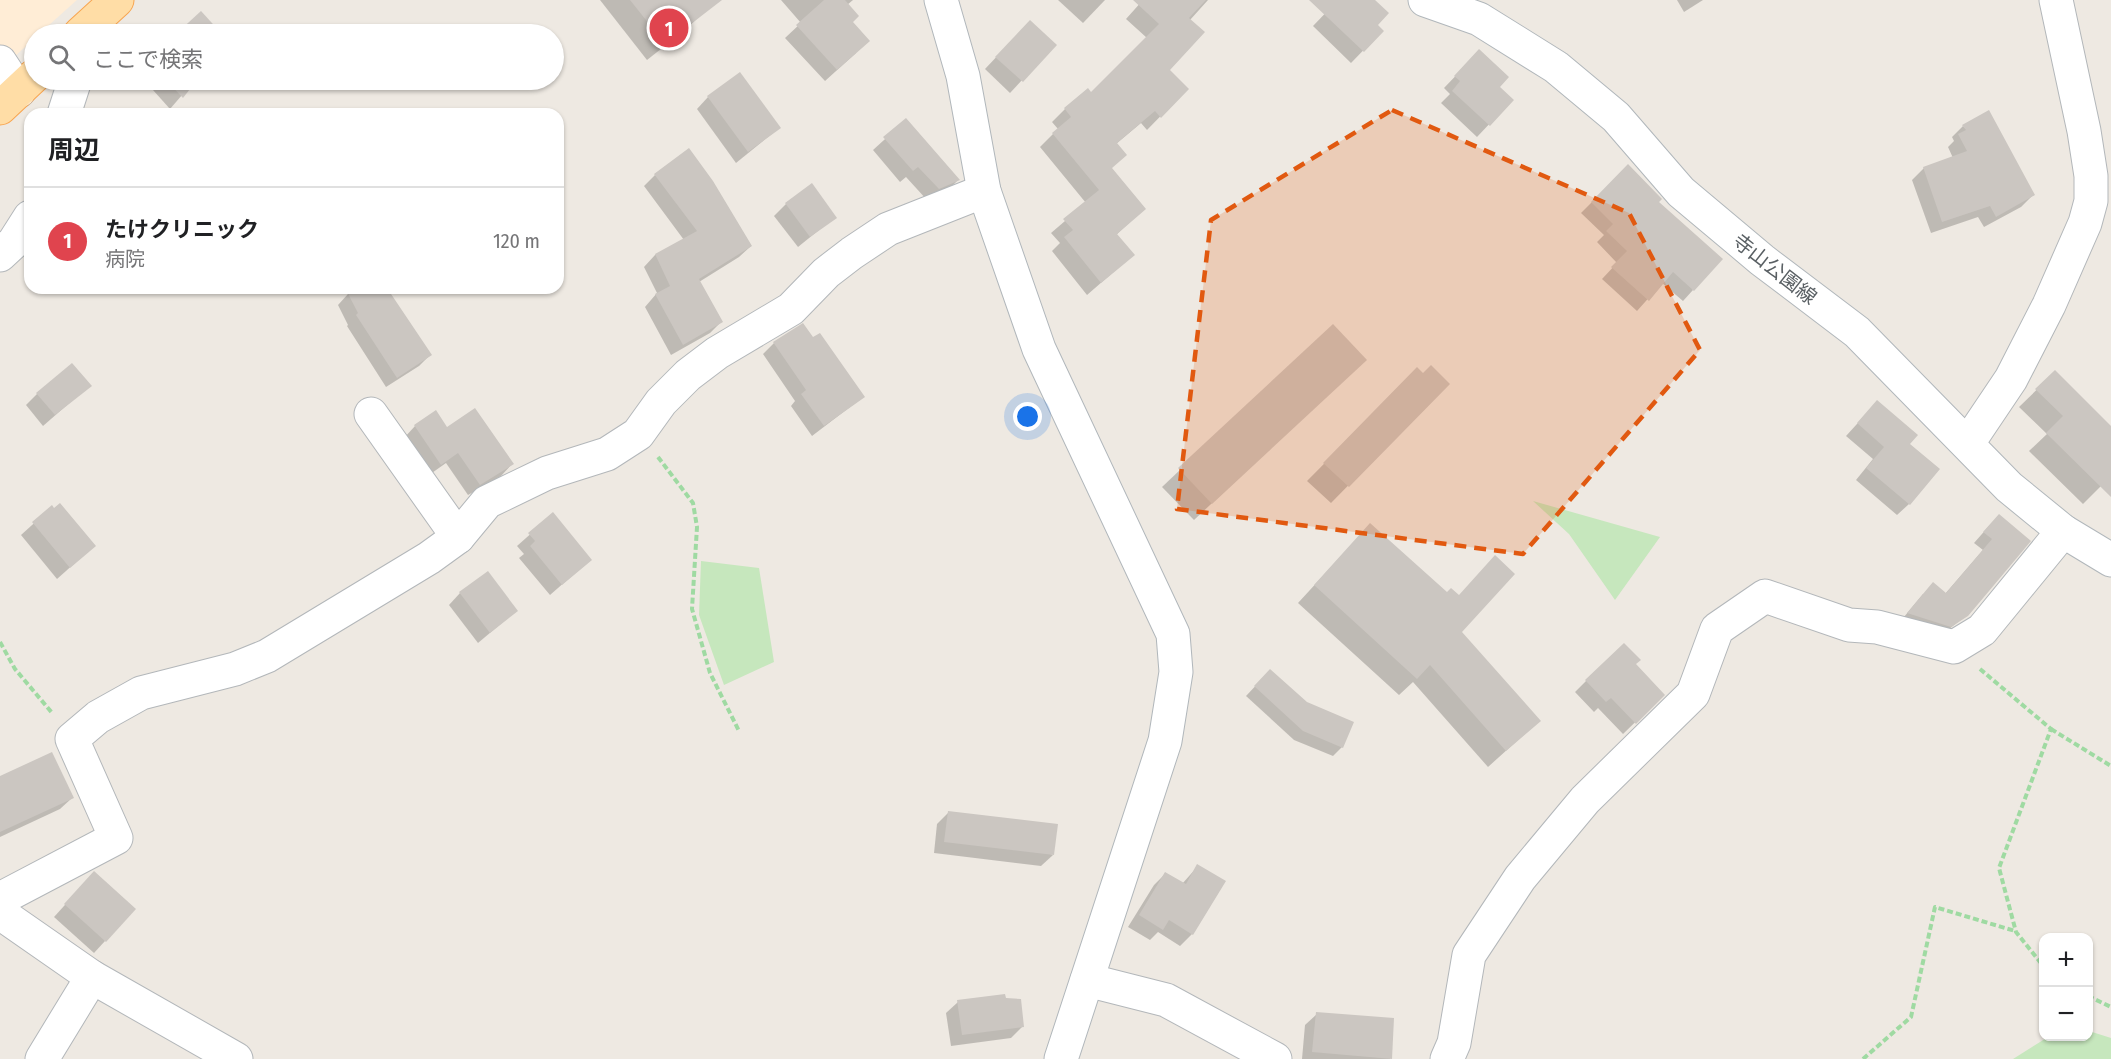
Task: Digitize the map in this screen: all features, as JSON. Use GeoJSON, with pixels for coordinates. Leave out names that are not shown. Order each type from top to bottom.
{"type":"FeatureCollection","features":[{"type":"Feature","properties":{"kind":"street"},"geometry":{"type":"LineString","coordinates":[[941,0],[963,76],[984,191],[1039,349],[1173,634],[1176,672],[1165,741],[1060,1059]]}},
{"type":"Feature","properties":{"kind":"street","name":"寺山公園線"},"geometry":{"type":"LineString","coordinates":[[1425,0],[1479,19],[1556,67],[1616,117],[1681,192],[1762,260],[1857,332],[2009,487],[2063,531],[2111,560]]}},
{"type":"Feature","properties":{"kind":"street"},"geometry":{"type":"LineString","coordinates":[[1968,443],[2011,379],[2049,305],[2085,224],[2091,201],[2091,176],[2084,131],[2056,0]]}},
{"type":"Feature","properties":{"kind":"street"},"geometry":{"type":"LineString","coordinates":[[0,62],[18,92]]}},
{"type":"Feature","properties":{"kind":"street"},"geometry":{"type":"LineString","coordinates":[[66,108],[72,90]]}},
{"type":"Feature","properties":{"kind":"street"},"geometry":{"type":"LineString","coordinates":[[0,899],[116,838],[72,739],[98,717],[141,693],[235,669],[267,656],[429,558],[458,537],[487,502],[547,473],[607,454],[638,434],[661,402],[688,375],[717,353],[791,309],[826,273],[888,229],[984,191]]}},
{"type":"Feature","properties":{"kind":"street"},"geometry":{"type":"LineString","coordinates":[[0,255],[14,242],[24,226]]}},
{"type":"Feature","properties":{"kind":"street"},"geometry":{"type":"LineString","coordinates":[[370,414],[458,537]]}},
{"type":"Feature","properties":{"kind":"street"},"geometry":{"type":"LineString","coordinates":[[1447,1059],[1454,1043],[1468,955],[1520,878],[1585,800],[1693,694],[1717,629],[1765,596],[1849,625],[1877,627],[1954,647],[1982,630],[2063,531]]}},
{"type":"Feature","properties":{"kind":"street"},"geometry":{"type":"LineString","coordinates":[[0,913],[92,976],[236,1059]]}},
{"type":"Feature","properties":{"kind":"street"},"geometry":{"type":"LineString","coordinates":[[42,1059],[92,976]]}},
{"type":"Feature","properties":{"kind":"street"},"geometry":{"type":"LineString","coordinates":[[1087,980],[1166,1000],[1275,1059]]}},
{"type":"Feature","properties":{"kind":"path"},"geometry":{"type":"LineString","coordinates":[[638,434],[693,503],[698,527],[692,609],[710,673],[739,731]]}},
{"type":"Feature","properties":{"kind":"path"},"geometry":{"type":"LineString","coordinates":[[0,642],[15,669],[72,739]]}},
{"type":"Feature","properties":{"kind":"path"},"geometry":{"type":"LineString","coordinates":[[1954,647],[2051,729],[2111,766]]}},
{"type":"Feature","properties":{"kind":"path"},"geometry":{"type":"LineString","coordinates":[[2039,962],[2016,932],[1999,868],[2051,729]]}},
{"type":"Feature","properties":{"kind":"path"},"geometry":{"type":"LineString","coordinates":[[1863,1059],[1911,1017],[1935,906],[2016,932]]}},
{"type":"Feature","properties":{"kind":"path"},"geometry":{"type":"LineString","coordinates":[[2093,998],[2111,1006]]}},
{"type":"Feature","properties":{"kind":"highlighted area"},"geometry":{"type":"Polygon","coordinates":[[[1392,110],[1629,213],[1700,350],[1523,554],[1177,509],[1211,220],[1392,110]]]}},
{"type":"Feature","properties":{"kind":"shaded area"},"geometry":{"type":"Polygon","coordinates":[[[0,0],[77,0],[50,24],[24,24],[24,48],[4,66],[0,59],[0,0]]]}},
{"type":"Feature","properties":{"kind":"green space"},"geometry":{"type":"Polygon","coordinates":[[[1533,501],[1660,537],[1615,600],[1569,534],[1533,501]]]}},
{"type":"Feature","properties":{"kind":"green space"},"geometry":{"type":"Polygon","coordinates":[[[701,561],[759,568],[774,662],[724,685],[699,615],[701,561]]]}},
{"type":"Feature","properties":{"kind":"green space"},"geometry":{"type":"Polygon","coordinates":[[[2093,1032],[2111,1038],[2111,1059],[2013,1059],[2042,1041],[2093,1041],[2093,1032]]]}},
{"type":"Feature","properties":{"kind":"building"},"geometry":{"type":"Polygon","coordinates":[[[630,0],[722,0],[665,44],[630,0]]]}},
{"type":"Feature","properties":{"kind":"building"},"geometry":{"type":"Polygon","coordinates":[[[824,0],[845,0],[859,16],[853,22],[870,41],[837,70],[796,25],[824,0]]]}},
{"type":"Feature","properties":{"kind":"building"},"geometry":{"type":"Polygon","coordinates":[[[1133,0],[1206,0],[1189,18],[1205,32],[1170,70],[1189,89],[1161,118],[1155,111],[1117,143],[1127,155],[1112,168],[1146,209],[1117,234],[1135,255],[1101,283],[1064,237],[1073,230],[1063,219],[1099,190],[1052,133],[1071,117],[1064,108],[1088,88],[1091,92],[1159,24],[1133,0]]]}},
{"type":"Feature","properties":{"kind":"building"},"geometry":{"type":"Polygon","coordinates":[[[1309,0],[1375,0],[1389,13],[1378,25],[1384,31],[1364,52],[1309,0]]]}},
{"type":"Feature","properties":{"kind":"building"},"geometry":{"type":"Polygon","coordinates":[[[201,11],[213,24],[187,24],[201,11]]]}},
{"type":"Feature","properties":{"kind":"building"},"geometry":{"type":"Polygon","coordinates":[[[1030,20],[1057,45],[1023,82],[995,57],[1030,20]]]}},
{"type":"Feature","properties":{"kind":"building"},"geometry":{"type":"Polygon","coordinates":[[[1479,49],[1509,77],[1500,87],[1514,100],[1490,126],[1452,91],[1460,81],[1454,76],[1479,49]]]}},
{"type":"Feature","properties":{"kind":"building"},"geometry":{"type":"Polygon","coordinates":[[[740,72],[781,128],[748,152],[707,96],[740,72]]]}},
{"type":"Feature","properties":{"kind":"building"},"geometry":{"type":"Polygon","coordinates":[[[175,90],[189,90],[183,98],[175,90]]]}},
{"type":"Feature","properties":{"kind":"building"},"geometry":{"type":"Polygon","coordinates":[[[1989,110],[2035,195],[1996,217],[1990,206],[1942,222],[1923,167],[1967,151],[1958,134],[1966,130],[1962,125],[1989,110]]]}},
{"type":"Feature","properties":{"kind":"building"},"geometry":{"type":"Polygon","coordinates":[[[906,118],[960,180],[939,189],[918,167],[913,171],[883,137],[906,118]]]}},
{"type":"Feature","properties":{"kind":"building"},"geometry":{"type":"Polygon","coordinates":[[[689,148],[713,181],[752,246],[699,279],[723,322],[683,345],[655,294],[670,286],[655,254],[697,231],[654,174],[689,148]]]}},
{"type":"Feature","properties":{"kind":"building"},"geometry":{"type":"Polygon","coordinates":[[[1628,164],[1662,199],[1659,202],[1723,259],[1694,291],[1673,272],[1649,301],[1611,267],[1627,251],[1606,231],[1613,224],[1591,202],[1628,164]]]}},
{"type":"Feature","properties":{"kind":"building"},"geometry":{"type":"Polygon","coordinates":[[[812,183],[837,218],[810,237],[785,203],[812,183]]]}},
{"type":"Feature","properties":{"kind":"building"},"geometry":{"type":"Polygon","coordinates":[[[348,294],[391,294],[432,355],[397,378],[356,315],[358,313],[348,294]]]}},
{"type":"Feature","properties":{"kind":"building"},"geometry":{"type":"Polygon","coordinates":[[[803,323],[813,337],[820,333],[865,397],[824,426],[801,394],[806,390],[773,342],[803,323]]]}},
{"type":"Feature","properties":{"kind":"building"},"geometry":{"type":"Polygon","coordinates":[[[1333,324],[1367,360],[1212,504],[1178,468],[1333,324]]]}},
{"type":"Feature","properties":{"kind":"building"},"geometry":{"type":"Polygon","coordinates":[[[72,363],[92,386],[55,415],[36,393],[72,363]]]}},
{"type":"Feature","properties":{"kind":"building"},"geometry":{"type":"Polygon","coordinates":[[[1431,365],[1450,384],[1349,487],[1323,463],[1417,367],[1423,373],[1431,365]]]}},
{"type":"Feature","properties":{"kind":"building"},"geometry":{"type":"Polygon","coordinates":[[[2055,370],[2111,426],[2111,497],[2046,433],[2063,416],[2035,389],[2055,370]]]}},
{"type":"Feature","properties":{"kind":"building"},"geometry":{"type":"Polygon","coordinates":[[[1877,400],[1918,435],[1910,444],[1940,469],[1910,505],[1866,468],[1884,447],[1857,423],[1877,400]]]}},
{"type":"Feature","properties":{"kind":"building"},"geometry":{"type":"Polygon","coordinates":[[[475,408],[514,464],[480,485],[458,453],[441,465],[414,425],[436,410],[447,427],[475,408]]]}},
{"type":"Feature","properties":{"kind":"building"},"geometry":{"type":"Polygon","coordinates":[[[60,503],[96,546],[70,568],[32,522],[52,505],[54,508],[60,503]]]}},
{"type":"Feature","properties":{"kind":"building"},"geometry":{"type":"Polygon","coordinates":[[[553,512],[592,560],[562,585],[530,546],[535,541],[528,533],[553,512]]]}},
{"type":"Feature","properties":{"kind":"building"},"geometry":{"type":"Polygon","coordinates":[[[1999,514],[2031,541],[1968,616],[1951,627],[1907,613],[1933,582],[1946,593],[1992,539],[1983,532],[1999,514]]]}},
{"type":"Feature","properties":{"kind":"building"},"geometry":{"type":"Polygon","coordinates":[[[1370,523],[1447,592],[1451,588],[1459,595],[1495,555],[1515,574],[1462,632],[1541,721],[1506,751],[1430,665],[1417,679],[1314,585],[1370,523]]]}},
{"type":"Feature","properties":{"kind":"building"},"geometry":{"type":"Polygon","coordinates":[[[488,571],[518,611],[490,633],[459,592],[488,571]]]}},
{"type":"Feature","properties":{"kind":"building"},"geometry":{"type":"Polygon","coordinates":[[[1624,643],[1641,660],[1636,664],[1665,695],[1636,724],[1611,698],[1606,702],[1585,680],[1624,643]]]}},
{"type":"Feature","properties":{"kind":"building"},"geometry":{"type":"Polygon","coordinates":[[[1270,669],[1307,702],[1354,722],[1343,748],[1303,731],[1254,686],[1270,669]]]}},
{"type":"Feature","properties":{"kind":"building"},"geometry":{"type":"Polygon","coordinates":[[[52,752],[74,798],[0,832],[0,776],[52,752]]]}},
{"type":"Feature","properties":{"kind":"building"},"geometry":{"type":"Polygon","coordinates":[[[948,811],[1058,824],[1054,855],[944,842],[948,811]]]}},
{"type":"Feature","properties":{"kind":"building"},"geometry":{"type":"Polygon","coordinates":[[[1197,864],[1226,881],[1193,935],[1169,920],[1163,930],[1139,915],[1165,872],[1186,884],[1197,864]]]}},
{"type":"Feature","properties":{"kind":"building"},"geometry":{"type":"Polygon","coordinates":[[[94,871],[136,909],[106,942],[64,904],[94,871]]]}},
{"type":"Feature","properties":{"kind":"building"},"geometry":{"type":"Polygon","coordinates":[[[1005,994],[1006,998],[1021,999],[1024,1027],[962,1035],[957,1000],[1005,994]]]}},
{"type":"Feature","properties":{"kind":"building"},"geometry":{"type":"Polygon","coordinates":[[[1316,1012],[1394,1018],[1392,1059],[1312,1052],[1316,1012]]]}},
{"type":"Feature","properties":{"kind":"place","name":"たけクリニック"},"geometry":{"type":"Point","coordinates":[669,28]}}]}
